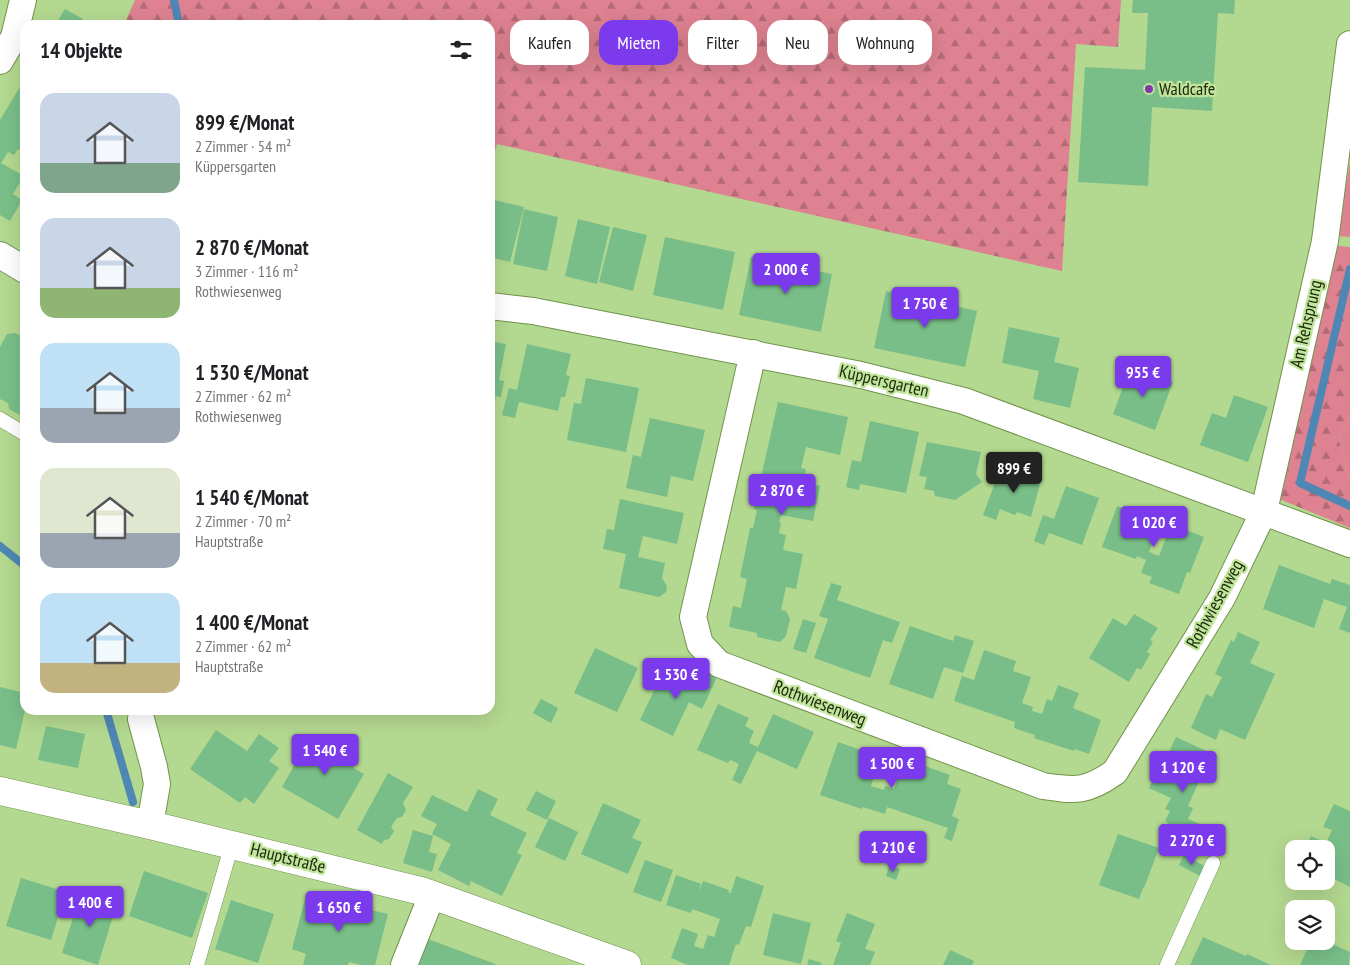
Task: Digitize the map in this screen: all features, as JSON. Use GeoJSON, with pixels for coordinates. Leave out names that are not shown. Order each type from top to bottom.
{"type":"FeatureCollection","features":[{"type":"Feature","properties":{"kind":"main road","name":"Hauptstraße"},"geometry":{"type":"LineString","coordinates":[[0,791],[232,844],[432,895],[627,965]]}},
{"type":"Feature","properties":{"kind":"street"},"geometry":{"type":"LineString","coordinates":[[0,61],[14,37],[23,0]]}},
{"type":"Feature","properties":{"kind":"street","name":"Am Rehsprung"},"geometry":{"type":"LineString","coordinates":[[1264,511],[1325,242],[1350,44]]}},
{"type":"Feature","properties":{"kind":"street"},"geometry":{"type":"LineString","coordinates":[[0,255],[20,267]]}},
{"type":"Feature","properties":{"kind":"street","name":"Küppersgarten"},"geometry":{"type":"LineString","coordinates":[[495,307],[533,311],[861,374],[964,401],[1264,511]]}},
{"type":"Feature","properties":{"kind":"street","name":"Rothwiesenweg"},"geometry":{"type":"LineString","coordinates":[[753,354],[692,617],[700,644],[718,664],[1043,786],[1074,790],[1100,783],[1115,772],[1222,598],[1264,511]]}},
{"type":"Feature","properties":{"kind":"street"},"geometry":{"type":"LineString","coordinates":[[1264,511],[1350,544]]}},
{"type":"Feature","properties":{"kind":"street"},"geometry":{"type":"LineString","coordinates":[[140,715],[157,784],[150,825]]}},
{"type":"Feature","properties":{"kind":"street"},"geometry":{"type":"LineString","coordinates":[[404,965],[432,895]]}},
{"type":"Feature","properties":{"kind":"lane"},"geometry":{"type":"LineString","coordinates":[[0,419],[20,431]]}},
{"type":"Feature","properties":{"kind":"lane"},"geometry":{"type":"LineString","coordinates":[[197,965],[232,844]]}},
{"type":"Feature","properties":{"kind":"lane"},"geometry":{"type":"LineString","coordinates":[[1167,965],[1213,863]]}},
{"type":"Feature","properties":{"kind":"green space"},"geometry":{"type":"Polygon","coordinates":[[[135,0],[1121,0],[1118,47],[1076,44],[1062,271],[497,144],[495,151],[495,20],[126,20],[135,0]]]}},
{"type":"Feature","properties":{"kind":"green space"},"geometry":{"type":"Polygon","coordinates":[[[1350,163],[1350,237],[1337,236],[1350,163]]]}},
{"type":"Feature","properties":{"kind":"green space"},"geometry":{"type":"Polygon","coordinates":[[[1314,244],[1350,247],[1350,415],[1338,437],[1347,472],[1350,473],[1350,528],[1279,499],[1314,244]]]}},
{"type":"Feature","properties":{"kind":"green space"},"geometry":{"type":"Polygon","coordinates":[[[1350,415],[1350,473],[1347,472],[1338,437],[1350,415]]]}},
{"type":"Feature","properties":{"kind":"building","name":"Waldcafe"},"geometry":{"type":"Polygon","coordinates":[[[1133,0],[1235,0],[1234,14],[1218,13],[1212,111],[1152,107],[1148,186],[1078,182],[1085,67],[1145,70],[1148,13],[1132,13],[1133,0]]]}},
{"type":"Feature","properties":{"kind":"building"},"geometry":{"type":"Polygon","coordinates":[[[65,9],[83,19],[82,20],[58,20],[65,9]]]}},
{"type":"Feature","properties":{"kind":"building"},"geometry":{"type":"Polygon","coordinates":[[[20,87],[20,150],[18,149],[14,155],[8,152],[1,163],[20,174],[20,183],[13,194],[20,199],[20,204],[10,221],[0,215],[0,120],[20,87]]]}},
{"type":"Feature","properties":{"kind":"building"},"geometry":{"type":"Polygon","coordinates":[[[495,200],[524,207],[510,262],[495,258],[495,200]]]}},
{"type":"Feature","properties":{"kind":"building"},"geometry":{"type":"Polygon","coordinates":[[[524,209],[558,217],[547,271],[513,264],[524,209]]]}},
{"type":"Feature","properties":{"kind":"building"},"geometry":{"type":"Polygon","coordinates":[[[578,219],[610,227],[597,284],[565,276],[578,219]]]}},
{"type":"Feature","properties":{"kind":"building"},"geometry":{"type":"Polygon","coordinates":[[[613,227],[647,235],[633,291],[599,282],[613,227]]]}},
{"type":"Feature","properties":{"kind":"building"},"geometry":{"type":"Polygon","coordinates":[[[665,237],[735,252],[723,310],[653,295],[665,237]]]}},
{"type":"Feature","properties":{"kind":"building"},"geometry":{"type":"Polygon","coordinates":[[[751,257],[832,274],[821,332],[739,315],[751,257]]]}},
{"type":"Feature","properties":{"kind":"building"},"geometry":{"type":"Polygon","coordinates":[[[886,291],[977,311],[965,367],[874,348],[886,291]]]}},
{"type":"Feature","properties":{"kind":"building"},"geometry":{"type":"Polygon","coordinates":[[[1009,327],[1060,338],[1054,362],[1079,368],[1070,408],[1033,399],[1039,371],[1002,363],[1009,327]]]}},
{"type":"Feature","properties":{"kind":"building"},"geometry":{"type":"Polygon","coordinates":[[[15,333],[20,336],[20,415],[9,409],[8,403],[0,399],[0,347],[7,334],[15,333]]]}},
{"type":"Feature","properties":{"kind":"building"},"geometry":{"type":"Polygon","coordinates":[[[495,342],[506,344],[499,380],[504,381],[501,397],[496,396],[495,402],[495,342]]]}},
{"type":"Feature","properties":{"kind":"building"},"geometry":{"type":"Polygon","coordinates":[[[527,344],[571,354],[566,375],[570,376],[565,397],[561,397],[558,411],[519,402],[515,418],[502,415],[509,388],[517,390],[527,344]]]}},
{"type":"Feature","properties":{"kind":"building"},"geometry":{"type":"Polygon","coordinates":[[[1131,366],[1173,382],[1155,430],[1113,414],[1131,366]]]}},
{"type":"Feature","properties":{"kind":"building"},"geometry":{"type":"Polygon","coordinates":[[[586,378],[639,388],[626,452],[567,440],[574,403],[581,404],[586,378]]]}},
{"type":"Feature","properties":{"kind":"building"},"geometry":{"type":"Polygon","coordinates":[[[1234,395],[1268,407],[1248,462],[1200,445],[1212,413],[1226,418],[1234,395]]]}},
{"type":"Feature","properties":{"kind":"building"},"geometry":{"type":"Polygon","coordinates":[[[778,402],[848,417],[840,455],[806,447],[801,468],[806,469],[803,482],[820,486],[813,521],[781,515],[779,533],[786,535],[783,550],[803,554],[796,589],[786,587],[781,610],[786,611],[790,619],[786,636],[780,642],[757,637],[757,633],[729,627],[733,606],[741,608],[747,579],[740,577],[750,528],[753,528],[757,510],[754,509],[778,402]]]}},
{"type":"Feature","properties":{"kind":"building"},"geometry":{"type":"Polygon","coordinates":[[[650,418],[705,430],[693,481],[671,476],[667,497],[626,488],[633,455],[641,457],[650,418]]]}},
{"type":"Feature","properties":{"kind":"building"},"geometry":{"type":"Polygon","coordinates":[[[870,421],[919,432],[906,493],[860,484],[859,490],[846,487],[852,460],[861,462],[870,421]]]}},
{"type":"Feature","properties":{"kind":"building"},"geometry":{"type":"Polygon","coordinates":[[[927,442],[981,452],[976,474],[982,482],[955,500],[935,496],[934,491],[924,489],[927,477],[919,476],[927,442]]]}},
{"type":"Feature","properties":{"kind":"building"},"geometry":{"type":"Polygon","coordinates":[[[1000,467],[1012,471],[1017,468],[1042,477],[1031,517],[1017,512],[1015,515],[1000,509],[996,520],[983,515],[996,480],[1005,484],[1008,477],[998,474],[1000,467]]]}},
{"type":"Feature","properties":{"kind":"building"},"geometry":{"type":"Polygon","coordinates":[[[1066,486],[1099,498],[1082,545],[1049,533],[1044,545],[1034,541],[1043,515],[1054,519],[1066,486]]]}},
{"type":"Feature","properties":{"kind":"building"},"geometry":{"type":"Polygon","coordinates":[[[620,499],[684,513],[677,544],[643,536],[638,557],[665,563],[662,578],[667,586],[666,592],[659,597],[619,588],[626,554],[603,549],[607,529],[614,530],[620,499]]]}},
{"type":"Feature","properties":{"kind":"building"},"geometry":{"type":"Polygon","coordinates":[[[1117,506],[1151,518],[1149,523],[1158,527],[1149,552],[1159,556],[1171,524],[1204,537],[1190,573],[1187,572],[1179,594],[1149,583],[1152,577],[1141,573],[1146,560],[1137,556],[1136,559],[1102,547],[1117,506]]]}},
{"type":"Feature","properties":{"kind":"building"},"geometry":{"type":"Polygon","coordinates":[[[1279,565],[1330,584],[1332,579],[1350,585],[1350,633],[1339,629],[1347,607],[1324,599],[1314,628],[1263,609],[1279,565]]]}},
{"type":"Feature","properties":{"kind":"building"},"geometry":{"type":"Polygon","coordinates":[[[831,583],[842,586],[837,600],[900,622],[892,643],[883,640],[870,678],[814,658],[828,619],[819,616],[831,583]]]}},
{"type":"Feature","properties":{"kind":"building"},"geometry":{"type":"Polygon","coordinates":[[[1134,614],[1158,628],[1150,640],[1153,642],[1147,652],[1150,654],[1141,670],[1137,668],[1129,682],[1089,658],[1113,618],[1126,626],[1134,614]]]}},
{"type":"Feature","properties":{"kind":"building"},"geometry":{"type":"Polygon","coordinates":[[[803,619],[816,623],[806,653],[793,649],[803,619]]]}},
{"type":"Feature","properties":{"kind":"building"},"geometry":{"type":"Polygon","coordinates":[[[910,626],[953,641],[955,635],[974,641],[963,673],[944,667],[933,699],[889,684],[910,626]]]}},
{"type":"Feature","properties":{"kind":"building"},"geometry":{"type":"Polygon","coordinates":[[[1238,632],[1260,642],[1250,663],[1275,674],[1245,740],[1220,729],[1216,740],[1191,728],[1206,694],[1212,697],[1222,677],[1215,674],[1231,640],[1234,642],[1238,632]]]}},
{"type":"Feature","properties":{"kind":"building"},"geometry":{"type":"Polygon","coordinates":[[[595,648],[638,668],[617,712],[574,693],[595,648]]]}},
{"type":"Feature","properties":{"kind":"building"},"geometry":{"type":"Polygon","coordinates":[[[984,650],[1016,661],[1013,671],[1031,677],[1022,703],[1033,707],[1032,711],[1042,714],[1047,699],[1052,701],[1058,685],[1079,693],[1073,708],[1101,720],[1089,754],[1034,738],[1035,735],[1014,728],[1015,722],[954,701],[962,676],[974,680],[984,650]]]}},
{"type":"Feature","properties":{"kind":"building"},"geometry":{"type":"Polygon","coordinates":[[[697,667],[717,677],[702,709],[689,702],[673,736],[640,720],[662,674],[688,687],[697,667]]]}},
{"type":"Feature","properties":{"kind":"building"},"geometry":{"type":"Polygon","coordinates":[[[0,687],[20,692],[20,715],[24,715],[16,749],[0,745],[0,687]]]}},
{"type":"Feature","properties":{"kind":"building"},"geometry":{"type":"Polygon","coordinates":[[[541,699],[558,708],[551,723],[533,713],[541,699]]]}},
{"type":"Feature","properties":{"kind":"building"},"geometry":{"type":"Polygon","coordinates":[[[718,704],[749,718],[745,726],[754,731],[749,743],[758,747],[773,714],[814,732],[797,769],[757,751],[741,784],[732,780],[739,764],[730,760],[728,763],[697,750],[718,704]]]}},
{"type":"Feature","properties":{"kind":"building"},"geometry":{"type":"Polygon","coordinates":[[[46,726],[85,734],[78,768],[38,760],[46,726]]]}},
{"type":"Feature","properties":{"kind":"building"},"geometry":{"type":"Polygon","coordinates":[[[216,730],[247,751],[259,734],[279,748],[269,761],[279,768],[254,804],[245,797],[240,803],[190,769],[216,730]]]}},
{"type":"Feature","properties":{"kind":"building"},"geometry":{"type":"Polygon","coordinates":[[[315,734],[331,743],[332,741],[339,745],[341,742],[352,748],[350,752],[359,757],[353,768],[364,774],[338,819],[282,787],[295,764],[297,766],[315,734]]]}},
{"type":"Feature","properties":{"kind":"building"},"geometry":{"type":"Polygon","coordinates":[[[1176,737],[1217,756],[1205,782],[1200,779],[1188,806],[1193,808],[1188,819],[1209,828],[1196,855],[1160,841],[1168,823],[1165,821],[1170,811],[1165,809],[1171,798],[1149,788],[1161,762],[1164,763],[1176,737]]]}},
{"type":"Feature","properties":{"kind":"building"},"geometry":{"type":"Polygon","coordinates":[[[838,742],[881,757],[871,786],[884,790],[885,786],[894,789],[902,767],[916,772],[919,764],[950,775],[947,784],[961,789],[952,816],[959,819],[952,841],[944,838],[948,828],[887,807],[885,814],[863,807],[862,809],[820,795],[838,742]]]}},
{"type":"Feature","properties":{"kind":"building"},"geometry":{"type":"Polygon","coordinates":[[[388,773],[413,787],[403,803],[406,810],[402,817],[397,818],[391,827],[394,831],[389,839],[384,840],[382,844],[357,830],[388,773]]]}},
{"type":"Feature","properties":{"kind":"building"},"geometry":{"type":"Polygon","coordinates":[[[478,789],[498,799],[490,815],[527,833],[517,853],[522,855],[502,896],[471,881],[469,886],[438,870],[451,844],[432,834],[437,824],[421,816],[432,795],[467,812],[478,789]]]}},
{"type":"Feature","properties":{"kind":"building"},"geometry":{"type":"Polygon","coordinates":[[[536,791],[556,801],[547,820],[526,810],[536,791]]]}},
{"type":"Feature","properties":{"kind":"building"},"geometry":{"type":"Polygon","coordinates":[[[603,803],[641,820],[632,838],[642,842],[628,874],[581,854],[603,803]]]}},
{"type":"Feature","properties":{"kind":"building"},"geometry":{"type":"Polygon","coordinates":[[[1334,804],[1350,811],[1350,887],[1335,880],[1335,840],[1327,840],[1332,830],[1323,827],[1334,804]]]}},
{"type":"Feature","properties":{"kind":"building"},"geometry":{"type":"Polygon","coordinates":[[[549,818],[578,832],[565,861],[535,847],[549,818]]]}},
{"type":"Feature","properties":{"kind":"building"},"geometry":{"type":"Polygon","coordinates":[[[413,830],[433,836],[429,852],[437,854],[432,872],[403,863],[413,830]]]}},
{"type":"Feature","properties":{"kind":"building"},"geometry":{"type":"Polygon","coordinates":[[[1118,834],[1159,848],[1139,899],[1099,885],[1118,834]]]}},
{"type":"Feature","properties":{"kind":"building"},"geometry":{"type":"Polygon","coordinates":[[[1311,836],[1320,840],[1309,840],[1311,836]]]}},
{"type":"Feature","properties":{"kind":"building"},"geometry":{"type":"Polygon","coordinates":[[[1184,855],[1205,866],[1200,876],[1179,865],[1184,855]]]}},
{"type":"Feature","properties":{"kind":"building"},"geometry":{"type":"Polygon","coordinates":[[[645,860],[673,870],[661,902],[633,892],[645,860]]]}},
{"type":"Feature","properties":{"kind":"building"},"geometry":{"type":"Polygon","coordinates":[[[889,866],[900,869],[896,880],[886,876],[889,866]]]}},
{"type":"Feature","properties":{"kind":"building"},"geometry":{"type":"Polygon","coordinates":[[[144,871],[208,893],[192,938],[129,916],[144,871]]]}},
{"type":"Feature","properties":{"kind":"building"},"geometry":{"type":"Polygon","coordinates":[[[676,875],[701,884],[698,894],[703,881],[729,890],[728,892],[731,893],[736,876],[764,886],[751,927],[746,926],[739,945],[736,944],[729,965],[688,965],[671,958],[682,928],[698,934],[694,946],[703,949],[708,935],[714,937],[720,919],[692,909],[691,913],[666,905],[676,875]]]}},
{"type":"Feature","properties":{"kind":"building"},"geometry":{"type":"Polygon","coordinates":[[[21,878],[66,892],[51,940],[6,926],[21,878]]]}},
{"type":"Feature","properties":{"kind":"building"},"geometry":{"type":"Polygon","coordinates":[[[81,892],[117,903],[98,965],[62,953],[81,892]]]}},
{"type":"Feature","properties":{"kind":"building"},"geometry":{"type":"Polygon","coordinates":[[[306,895],[388,914],[375,965],[361,965],[349,962],[348,965],[303,965],[306,954],[292,949],[306,895]]]}},
{"type":"Feature","properties":{"kind":"building"},"geometry":{"type":"Polygon","coordinates":[[[231,900],[274,914],[258,963],[215,949],[231,900]]]}},
{"type":"Feature","properties":{"kind":"building"},"geometry":{"type":"Polygon","coordinates":[[[773,913],[811,923],[801,964],[763,955],[773,913]]]}},
{"type":"Feature","properties":{"kind":"building"},"geometry":{"type":"Polygon","coordinates":[[[847,913],[875,924],[865,949],[875,952],[870,965],[833,965],[841,943],[836,941],[847,913]]]}},
{"type":"Feature","properties":{"kind":"building"},"geometry":{"type":"Polygon","coordinates":[[[1203,937],[1246,956],[1247,954],[1271,965],[1190,965],[1203,937]]]}},
{"type":"Feature","properties":{"kind":"building"},"geometry":{"type":"Polygon","coordinates":[[[428,939],[498,965],[419,965],[428,939]]]}},
{"type":"Feature","properties":{"kind":"building"},"geometry":{"type":"Polygon","coordinates":[[[1335,945],[1350,952],[1349,965],[1300,965],[1307,950],[1335,950],[1335,945]]]}},
{"type":"Feature","properties":{"kind":"building"},"geometry":{"type":"Polygon","coordinates":[[[950,950],[974,961],[972,965],[943,965],[950,950]]]}},
{"type":"Feature","properties":{"kind":"building"},"geometry":{"type":"Polygon","coordinates":[[[809,959],[822,963],[821,965],[807,965],[809,959]]]}},
{"type":"Feature","properties":{"kind":"waterway"},"geometry":{"type":"LineString","coordinates":[[174,0],[178,20]]}},
{"type":"Feature","properties":{"kind":"waterway"},"geometry":{"type":"LineString","coordinates":[[1350,269],[1300,483],[1350,506]]}},
{"type":"Feature","properties":{"kind":"waterway"},"geometry":{"type":"LineString","coordinates":[[0,546],[20,562]]}},
{"type":"Feature","properties":{"kind":"waterway"},"geometry":{"type":"LineString","coordinates":[[107,715],[133,802]]}},
{"type":"Feature","properties":{"kind":"place","name":"Waldcafe"},"geometry":{"type":"Point","coordinates":[1149,89]}}]}
